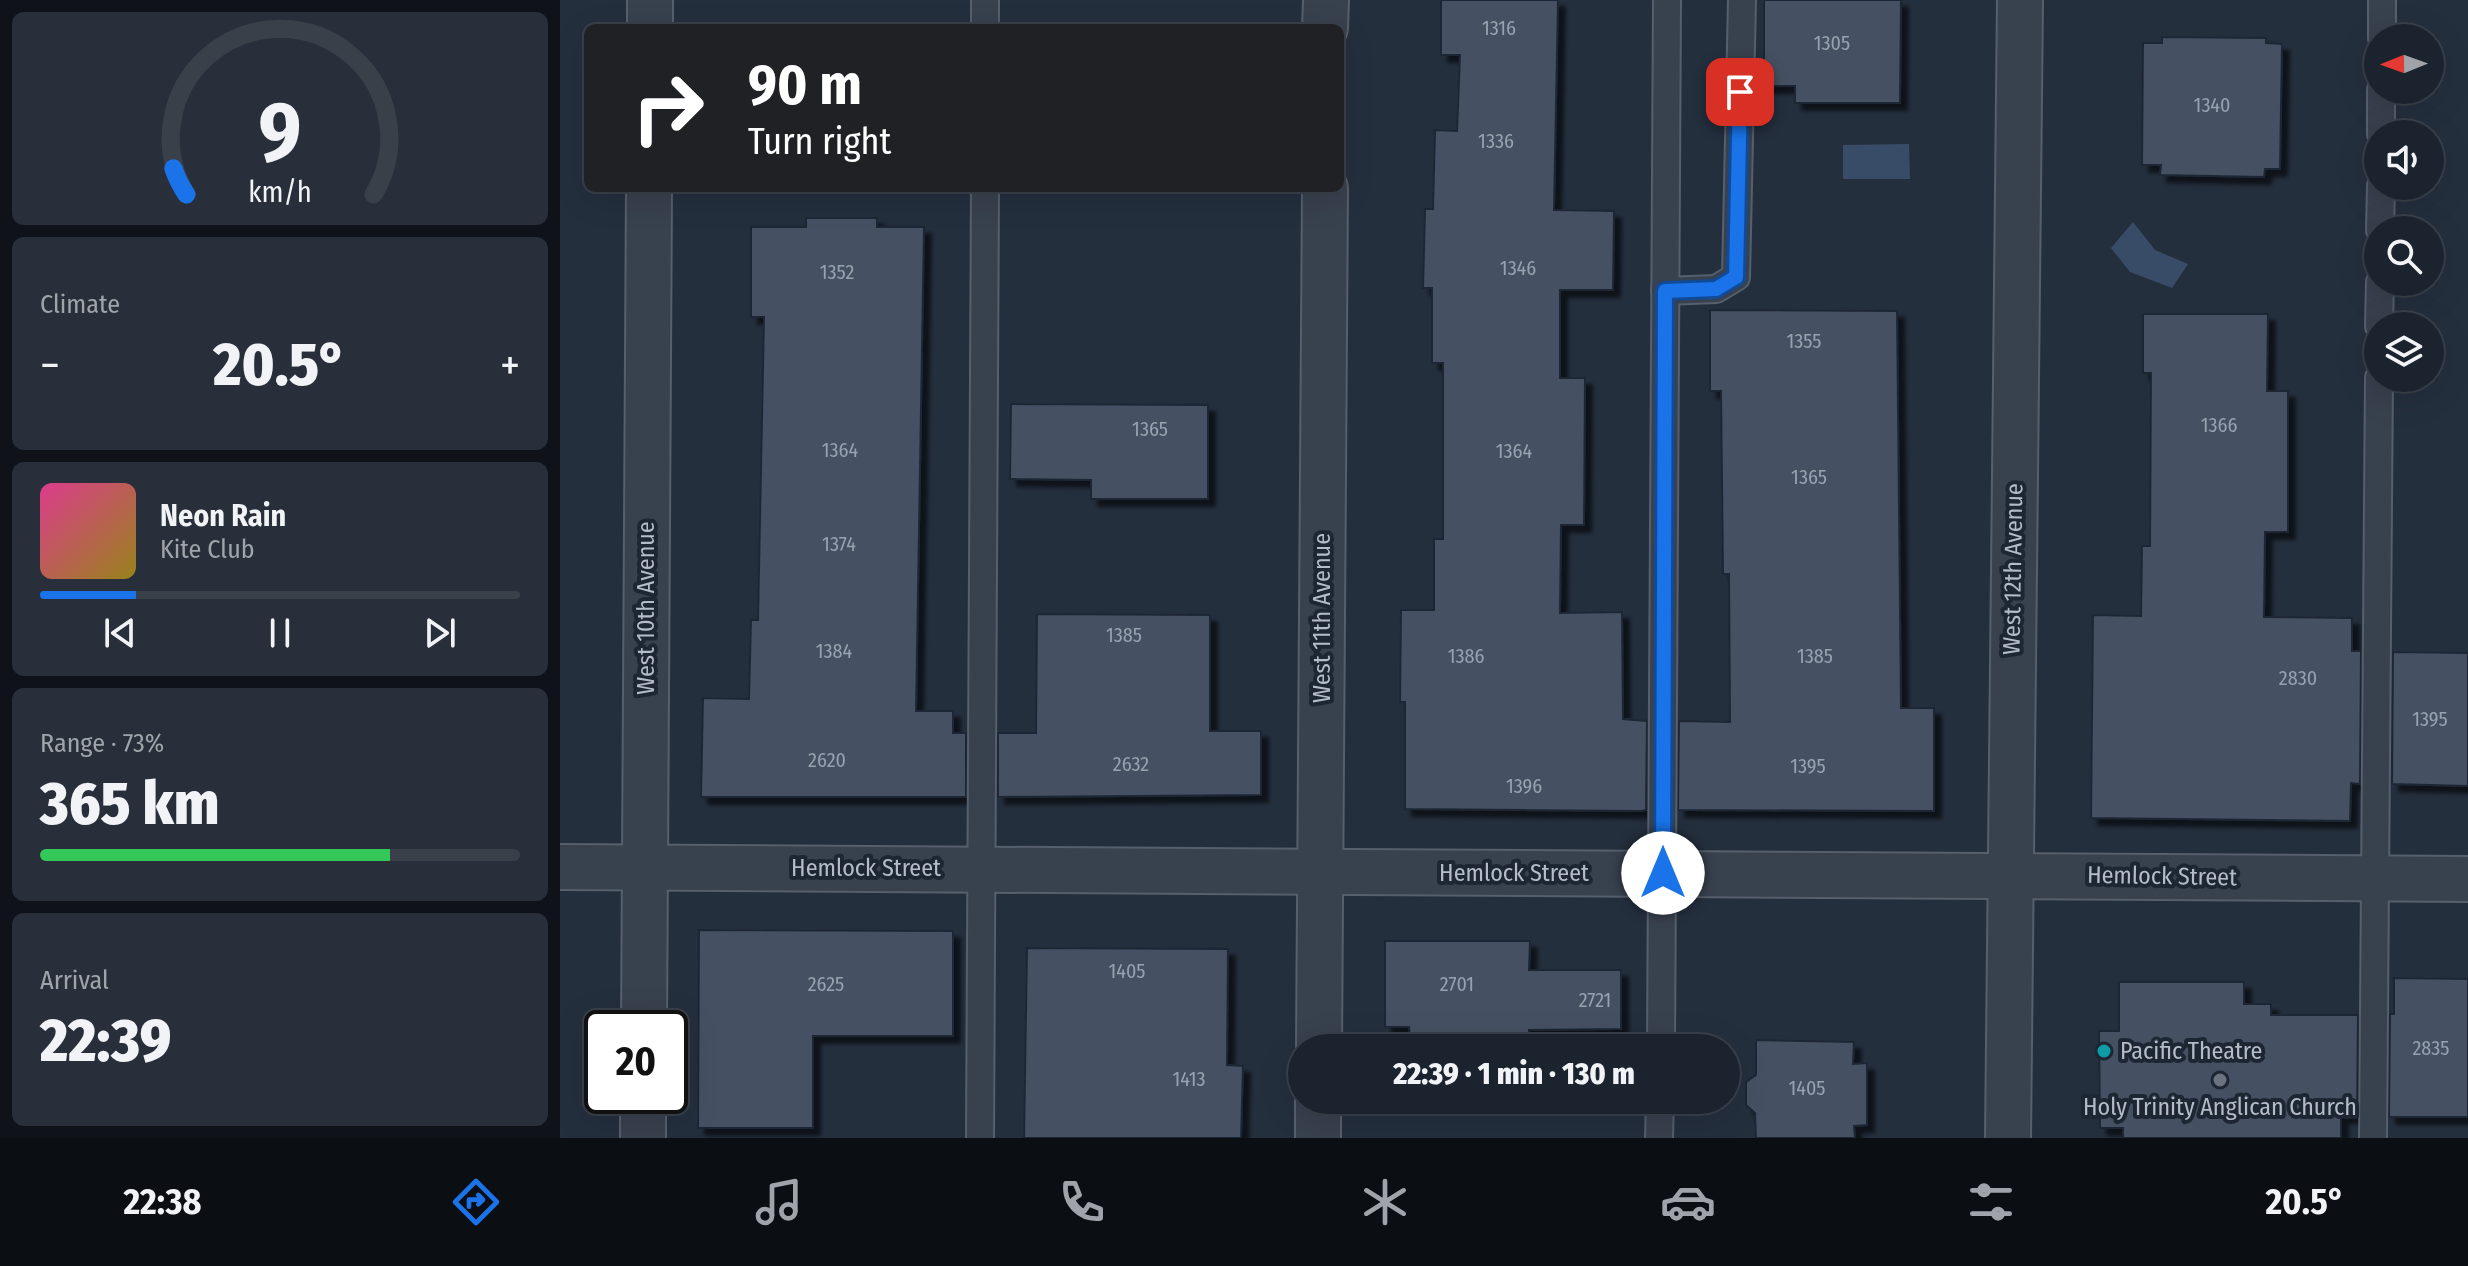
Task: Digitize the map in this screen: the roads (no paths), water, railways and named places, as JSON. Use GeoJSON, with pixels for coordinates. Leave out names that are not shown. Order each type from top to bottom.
{"type":"FeatureCollection","features":[{"type":"Feature","properties":{"kind":"street"},"geometry":{"type":"LineString","coordinates":[[650,0],[650,24]]}},
{"type":"Feature","properties":{"kind":"street"},"geometry":{"type":"LineString","coordinates":[[1325,24],[1326,0]]}},
{"type":"Feature","properties":{"kind":"street","name":"West 12th Avenue"},"geometry":{"type":"LineString","coordinates":[[2008,1138],[2020,0]]}},
{"type":"Feature","properties":{"kind":"street","name":"West 10th Avenue"},"geometry":{"type":"LineString","coordinates":[[644,1010],[649,192]]}},
{"type":"Feature","properties":{"kind":"street","name":"West 11th Avenue"},"geometry":{"type":"LineString","coordinates":[[1319,1034],[1325,192]]}},
{"type":"Feature","properties":{"kind":"street","name":"Hemlock Street"},"geometry":{"type":"LineString","coordinates":[[560,867],[2468,879]]}},
{"type":"Feature","properties":{"kind":"street"},"geometry":{"type":"LineString","coordinates":[[643,1114],[643,1138]]}},
{"type":"Feature","properties":{"kind":"street"},"geometry":{"type":"LineString","coordinates":[[1318,1114],[1318,1138]]}},
{"type":"Feature","properties":{"kind":"lane"},"geometry":{"type":"LineString","coordinates":[[985,0],[985,24]]}},
{"type":"Feature","properties":{"kind":"lane"},"geometry":{"type":"LineString","coordinates":[[1661,1034],[1667,0]]}},
{"type":"Feature","properties":{"kind":"lane"},"geometry":{"type":"LineString","coordinates":[[1665,291],[1716,289],[1736,277],[1742,0]]}},
{"type":"Feature","properties":{"kind":"lane"},"geometry":{"type":"LineString","coordinates":[[2382,0],[2382,24]]}},
{"type":"Feature","properties":{"kind":"lane"},"geometry":{"type":"LineString","coordinates":[[980,1138],[985,192]]}},
{"type":"Feature","properties":{"kind":"lane"},"geometry":{"type":"LineString","coordinates":[[2373,1138],[2379,392]]}},
{"type":"Feature","properties":{"kind":"lane"},"geometry":{"type":"LineString","coordinates":[[1659,1138],[1660,1114]]}},
{"type":"Feature","properties":{"kind":"water"},"geometry":{"type":"Polygon","coordinates":[[[1909,144],[1910,179],[1843,179],[1843,145],[1909,144]]]}},
{"type":"Feature","properties":{"kind":"water"},"geometry":{"type":"Polygon","coordinates":[[[2133,222],[2155,250],[2188,264],[2172,288],[2130,272],[2111,248],[2133,222]]]}},
{"type":"Feature","properties":{"kind":"place","name":"Pacific Theatre"},"geometry":{"type":"Point","coordinates":[2104,1051]}},
{"type":"Feature","properties":{"kind":"place","name":"Holy Trinity Anglican Church"},"geometry":{"type":"Point","coordinates":[2220,1080]}}]}
